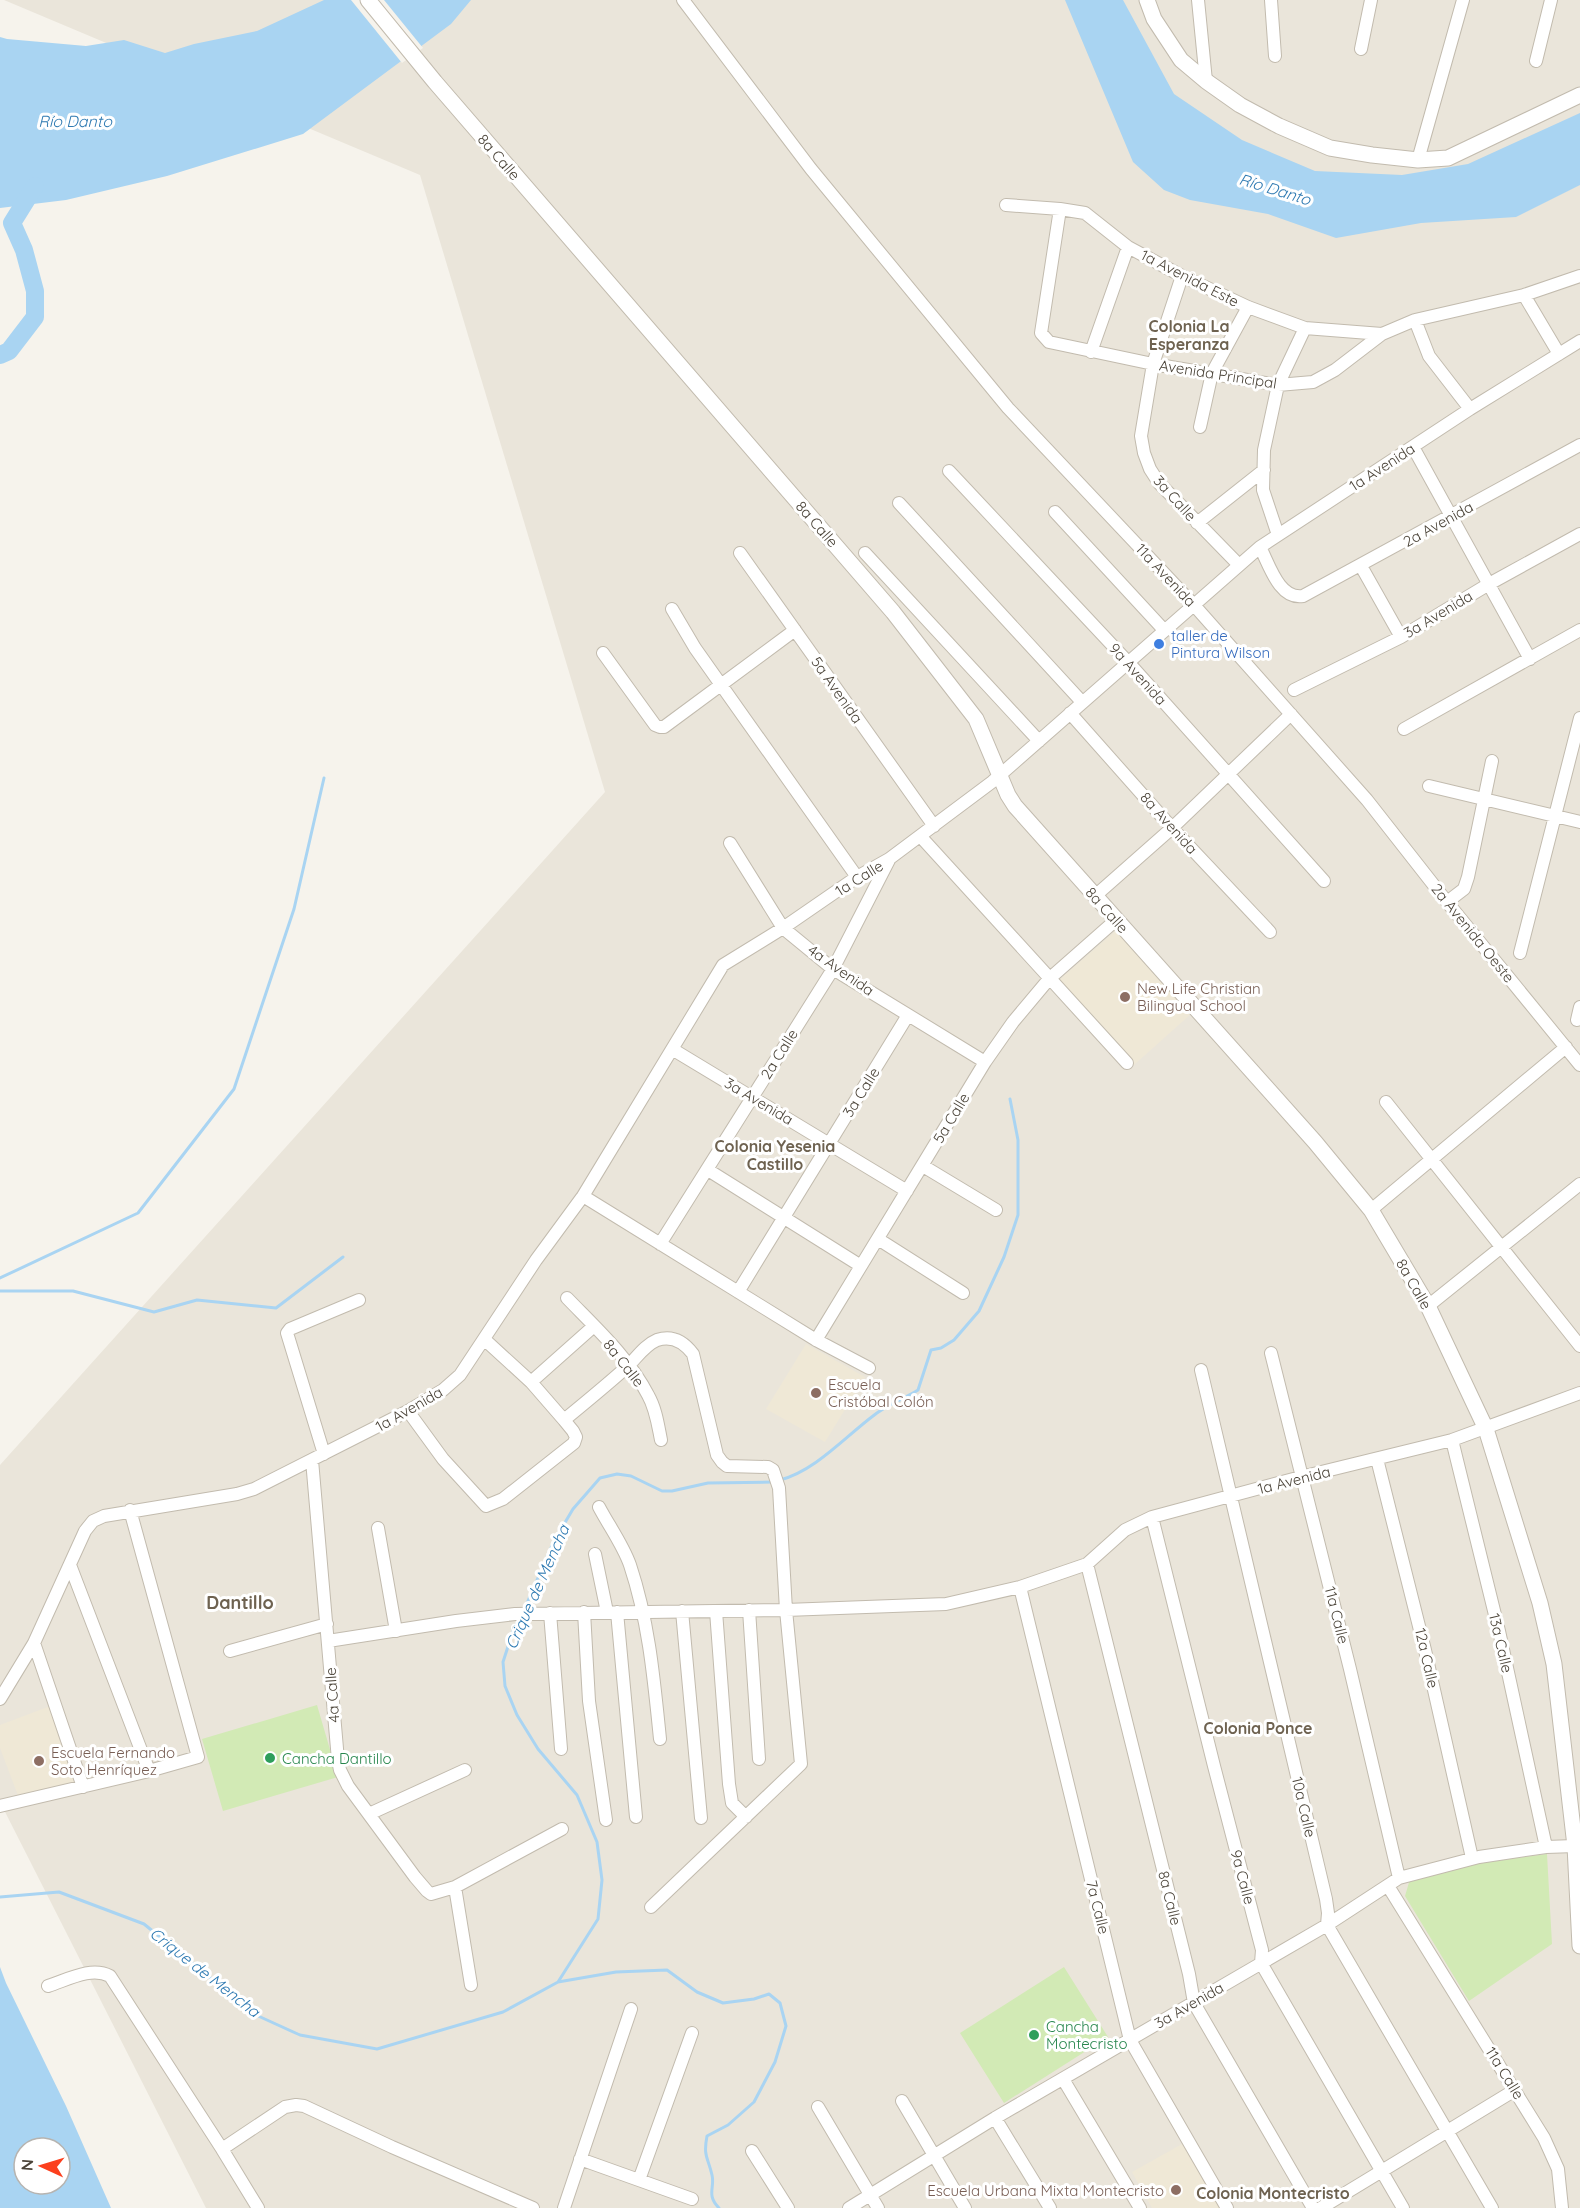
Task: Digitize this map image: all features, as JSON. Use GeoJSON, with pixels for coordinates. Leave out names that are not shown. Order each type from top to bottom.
{"type":"FeatureCollection","features":[{"type":"Feature","properties":{"kind":"street","name":"8a Calle"},"geometry":{"type":"LineString","coordinates":[[368,0],[435,82],[892,612],[976,719],[1015,806],[1315,1142],[1371,1210],[1428,1306],[1486,1429],[1540,1603],[1554,1664],[1575,1846],[1580,1946]]}},
{"type":"Feature","properties":{"kind":"street","name":"11a Avenida"},"geometry":{"type":"LineString","coordinates":[[683,0],[811,169],[1008,408],[1193,604],[1368,800]]}},
{"type":"Feature","properties":{"kind":"street"},"geometry":{"type":"LineString","coordinates":[[1148,0],[1154,19],[1181,60],[1206,81],[1240,105],[1279,126],[1330,148],[1418,160],[1448,158],[1580,95]]}},
{"type":"Feature","properties":{"kind":"street"},"geometry":{"type":"LineString","coordinates":[[1198,0],[1206,81]]}},
{"type":"Feature","properties":{"kind":"street"},"geometry":{"type":"LineString","coordinates":[[1271,0],[1275,56]]}},
{"type":"Feature","properties":{"kind":"street"},"geometry":{"type":"LineString","coordinates":[[1361,49],[1371,0]]}},
{"type":"Feature","properties":{"kind":"street"},"geometry":{"type":"LineString","coordinates":[[1418,160],[1463,0]]}},
{"type":"Feature","properties":{"kind":"street"},"geometry":{"type":"LineString","coordinates":[[1536,62],[1551,0]]}},
{"type":"Feature","properties":{"kind":"street","name":"1a Avenida Este"},"geometry":{"type":"LineString","coordinates":[[1006,205],[1060,208],[1085,213],[1128,247],[1182,276],[1248,308],[1305,328],[1382,334]]}},
{"type":"Feature","properties":{"kind":"street","name":"Avenida Principal"},"geometry":{"type":"LineString","coordinates":[[1060,208],[1041,333],[1049,342],[1153,364],[1278,385],[1313,382],[1335,370],[1382,334],[1415,320],[1524,295],[1580,276]]}},
{"type":"Feature","properties":{"kind":"street"},"geometry":{"type":"LineString","coordinates":[[1091,352],[1128,247]]}},
{"type":"Feature","properties":{"kind":"street","name":"3a Calle"},"geometry":{"type":"LineString","coordinates":[[1182,276],[1153,364],[1142,436],[1144,453],[1158,483],[1239,565]]}},
{"type":"Feature","properties":{"kind":"street"},"geometry":{"type":"LineString","coordinates":[[1524,295],[1560,354]]}},
{"type":"Feature","properties":{"kind":"street"},"geometry":{"type":"LineString","coordinates":[[1200,427],[1212,373],[1248,308]]}},
{"type":"Feature","properties":{"kind":"street"},"geometry":{"type":"LineString","coordinates":[[1415,320],[1429,356],[1470,409]]}},
{"type":"Feature","properties":{"kind":"street"},"geometry":{"type":"LineString","coordinates":[[1278,534],[1263,490],[1264,450],[1278,385],[1305,328]]}},
{"type":"Feature","properties":{"kind":"street","name":"1a Avenida"},"geometry":{"type":"LineString","coordinates":[[1193,604],[1278,534],[1470,409],[1580,341]]}},
{"type":"Feature","properties":{"kind":"street","name":"2a Avenida"},"geometry":{"type":"LineString","coordinates":[[1260,547],[1284,591],[1294,597],[1303,596],[1452,517],[1580,445]]}},
{"type":"Feature","properties":{"kind":"street"},"geometry":{"type":"LineString","coordinates":[[1413,447],[1530,659]]}},
{"type":"Feature","properties":{"kind":"street","name":"9a Avenida"},"geometry":{"type":"LineString","coordinates":[[949,471],[1128,662],[1323,881]]}},
{"type":"Feature","properties":{"kind":"street"},"geometry":{"type":"LineString","coordinates":[[1197,524],[1264,471]]}},
{"type":"Feature","properties":{"kind":"street"},"geometry":{"type":"LineString","coordinates":[[900,503],[1082,702]]}},
{"type":"Feature","properties":{"kind":"street"},"geometry":{"type":"LineString","coordinates":[[1055,512],[1164,630]]}},
{"type":"Feature","properties":{"kind":"street","name":"3a Avenida"},"geometry":{"type":"LineString","coordinates":[[1294,690],[1401,637],[1489,584],[1580,534]]}},
{"type":"Feature","properties":{"kind":"street","name":"5a Avenida"},"geometry":{"type":"LineString","coordinates":[[740,553],[934,826]]}},
{"type":"Feature","properties":{"kind":"street"},"geometry":{"type":"LineString","coordinates":[[865,553],[1038,741]]}},
{"type":"Feature","properties":{"kind":"street"},"geometry":{"type":"LineString","coordinates":[[1361,566],[1401,637]]}},
{"type":"Feature","properties":{"kind":"street","name":"1a Calle"},"geometry":{"type":"LineString","coordinates":[[583,1196],[723,965],[921,837],[1000,774],[1193,604]]}},
{"type":"Feature","properties":{"kind":"street"},"geometry":{"type":"LineString","coordinates":[[672,609],[687,636],[720,684],[857,877]]}},
{"type":"Feature","properties":{"kind":"street"},"geometry":{"type":"LineString","coordinates":[[603,653],[660,728],[795,630]]}},
{"type":"Feature","properties":{"kind":"street"},"geometry":{"type":"LineString","coordinates":[[1404,729],[1580,630]]}},
{"type":"Feature","properties":{"kind":"street","name":"8a Avenida"},"geometry":{"type":"LineString","coordinates":[[1070,713],[1172,828],[1270,932]]}},
{"type":"Feature","properties":{"kind":"street"},"geometry":{"type":"LineString","coordinates":[[1095,896],[1172,828],[1291,714]]}},
{"type":"Feature","properties":{"kind":"street"},"geometry":{"type":"LineString","coordinates":[[1520,953],[1580,718]]}},
{"type":"Feature","properties":{"kind":"street"},"geometry":{"type":"LineString","coordinates":[[1447,902],[1464,888],[1468,878],[1492,761]]}},
{"type":"Feature","properties":{"kind":"street"},"geometry":{"type":"LineString","coordinates":[[1429,786],[1483,797],[1580,822]]}},
{"type":"Feature","properties":{"kind":"street","name":"2a Avenida Oeste"},"geometry":{"type":"LineString","coordinates":[[1368,800],[1447,902],[1580,1065]]}},
{"type":"Feature","properties":{"kind":"street"},"geometry":{"type":"LineString","coordinates":[[921,837],[1127,1063]]}},
{"type":"Feature","properties":{"kind":"street","name":"4a Avenida"},"geometry":{"type":"LineString","coordinates":[[730,843],[783,928],[833,969],[985,1062]]}},
{"type":"Feature","properties":{"kind":"street","name":"2a Calle"},"geometry":{"type":"LineString","coordinates":[[660,1244],[833,969],[889,859]]}},
{"type":"Feature","properties":{"kind":"street","name":"5a Calle"},"geometry":{"type":"LineString","coordinates":[[816,1340],[985,1062],[1013,1022],[1049,979],[1116,920]]}},
{"type":"Feature","properties":{"kind":"street"},"geometry":{"type":"LineString","coordinates":[[1577,1020],[1580,1007]]}},
{"type":"Feature","properties":{"kind":"street","name":"3a Calle"},"geometry":{"type":"LineString","coordinates":[[738,1292],[908,1015]]}},
{"type":"Feature","properties":{"kind":"street"},"geometry":{"type":"LineString","coordinates":[[1371,1210],[1566,1047]]}},
{"type":"Feature","properties":{"kind":"street","name":"3a Avenida"},"geometry":{"type":"LineString","coordinates":[[672,1049],[907,1191]]}},
{"type":"Feature","properties":{"kind":"street"},"geometry":{"type":"LineString","coordinates":[[1386,1102],[1580,1346]]}},
{"type":"Feature","properties":{"kind":"street"},"geometry":{"type":"LineString","coordinates":[[923,1166],[996,1210]]}},
{"type":"Feature","properties":{"kind":"street"},"geometry":{"type":"LineString","coordinates":[[708,1170],[861,1266]]}},
{"type":"Feature","properties":{"kind":"street"},"geometry":{"type":"LineString","coordinates":[[1428,1306],[1580,1184]]}},
{"type":"Feature","properties":{"kind":"street"},"geometry":{"type":"LineString","coordinates":[[583,1196],[816,1340],[869,1368]]}},
{"type":"Feature","properties":{"kind":"street","name":"1a Avenida"},"geometry":{"type":"LineString","coordinates":[[0,1699],[34,1643],[90,1524],[104,1516],[130,1510],[237,1494],[254,1489],[408,1411],[443,1390],[455,1380],[536,1260],[583,1196]]}},
{"type":"Feature","properties":{"kind":"street"},"geometry":{"type":"LineString","coordinates":[[878,1239],[963,1293]]}},
{"type":"Feature","properties":{"kind":"street","name":"8a Calle"},"geometry":{"type":"LineString","coordinates":[[567,1298],[628,1365],[648,1395],[655,1411],[661,1440]]}},
{"type":"Feature","properties":{"kind":"street"},"geometry":{"type":"LineString","coordinates":[[324,1454],[287,1333],[290,1329],[359,1300]]}},
{"type":"Feature","properties":{"kind":"street"},"geometry":{"type":"LineString","coordinates":[[531,1382],[594,1326]]}},
{"type":"Feature","properties":{"kind":"street"},"geometry":{"type":"LineString","coordinates":[[564,1420],[647,1346],[657,1340],[672,1338],[686,1345],[693,1354],[717,1455],[728,1466],[768,1467],[773,1470],[779,1488],[786,1610],[801,1764],[651,1907]]}},
{"type":"Feature","properties":{"kind":"street"},"geometry":{"type":"LineString","coordinates":[[408,1411],[443,1459],[486,1506],[503,1499],[574,1443],[576,1437],[564,1420],[531,1382],[484,1339]]}},
{"type":"Feature","properties":{"kind":"street","name":"11a Calle"},"geometry":{"type":"LineString","coordinates":[[1271,1353],[1350,1669],[1399,1878]]}},
{"type":"Feature","properties":{"kind":"street","name":"10a Calle"},"geometry":{"type":"LineString","coordinates":[[1201,1370],[1326,1899],[1328,1913],[1326,1925],[1492,2208]]}},
{"type":"Feature","properties":{"kind":"street","name":"1a Avenida"},"geometry":{"type":"LineString","coordinates":[[396,1631],[456,1621],[535,1613],[786,1610],[946,1604],[1020,1587],[1087,1563],[1125,1530],[1152,1517],[1452,1440],[1580,1393]]}},
{"type":"Feature","properties":{"kind":"street","name":"13a Calle"},"geometry":{"type":"LineString","coordinates":[[1452,1440],[1499,1631],[1546,1847]]}},
{"type":"Feature","properties":{"kind":"street","name":"12a Calle"},"geometry":{"type":"LineString","coordinates":[[1377,1459],[1425,1650],[1472,1858]]}},
{"type":"Feature","properties":{"kind":"street","name":"4a Calle"},"geometry":{"type":"LineString","coordinates":[[312,1460],[338,1760],[344,1778],[426,1891],[437,1893],[455,1887]]}},
{"type":"Feature","properties":{"kind":"street"},"geometry":{"type":"LineString","coordinates":[[599,1508],[629,1563],[643,1611],[653,1666],[660,1739]]}},
{"type":"Feature","properties":{"kind":"street"},"geometry":{"type":"LineString","coordinates":[[0,1806],[198,1758],[130,1510]]}},
{"type":"Feature","properties":{"kind":"street","name":"9a Calle"},"geometry":{"type":"LineString","coordinates":[[1152,1517],[1262,1950],[1261,1963],[1403,2208]]}},
{"type":"Feature","properties":{"kind":"street"},"geometry":{"type":"LineString","coordinates":[[328,1641],[396,1631],[378,1528]]}},
{"type":"Feature","properties":{"kind":"street"},"geometry":{"type":"LineString","coordinates":[[595,1554],[612,1612],[636,1817]]}},
{"type":"Feature","properties":{"kind":"street","name":"8a Calle"},"geometry":{"type":"LineString","coordinates":[[1087,1563],[1194,2002],[1312,2208]]}},
{"type":"Feature","properties":{"kind":"street"},"geometry":{"type":"LineString","coordinates":[[70,1565],[149,1771]]}},
{"type":"Feature","properties":{"kind":"street","name":"7a Calle"},"geometry":{"type":"LineString","coordinates":[[1020,1587],[1130,2040],[1227,2208]]}},
{"type":"Feature","properties":{"kind":"street"},"geometry":{"type":"LineString","coordinates":[[749,1610],[759,1759]]}},
{"type":"Feature","properties":{"kind":"street"},"geometry":{"type":"LineString","coordinates":[[682,1611],[701,1818]]}},
{"type":"Feature","properties":{"kind":"street"},"geometry":{"type":"LineString","coordinates":[[716,1611],[729,1784],[732,1803],[746,1817]]}},
{"type":"Feature","properties":{"kind":"street"},"geometry":{"type":"LineString","coordinates":[[584,1612],[589,1701],[606,1820]]}},
{"type":"Feature","properties":{"kind":"street"},"geometry":{"type":"LineString","coordinates":[[550,1613],[561,1749]]}},
{"type":"Feature","properties":{"kind":"street"},"geometry":{"type":"LineString","coordinates":[[230,1651],[327,1624]]}},
{"type":"Feature","properties":{"kind":"street"},"geometry":{"type":"LineString","coordinates":[[34,1643],[83,1787]]}},
{"type":"Feature","properties":{"kind":"street"},"geometry":{"type":"LineString","coordinates":[[369,1814],[465,1770]]}},
{"type":"Feature","properties":{"kind":"street"},"geometry":{"type":"LineString","coordinates":[[471,1985],[455,1887],[562,1829]]}},
{"type":"Feature","properties":{"kind":"street","name":"3a Avenida"},"geometry":{"type":"LineString","coordinates":[[849,2208],[995,2118],[1326,1925],[1399,1878],[1472,1858],[1546,1847],[1575,1846]]}},
{"type":"Feature","properties":{"kind":"street","name":"11a Calle"},"geometry":{"type":"LineString","coordinates":[[1388,1886],[1544,2138],[1558,2169],[1562,2208]]}},
{"type":"Feature","properties":{"kind":"street"},"geometry":{"type":"LineString","coordinates":[[48,1986],[94,1971],[110,1976],[258,2208]]}},
{"type":"Feature","properties":{"kind":"street"},"geometry":{"type":"LineString","coordinates":[[564,2208],[631,2009]]}},
{"type":"Feature","properties":{"kind":"street"},"geometry":{"type":"LineString","coordinates":[[639,2180],[692,2033]]}},
{"type":"Feature","properties":{"kind":"street"},"geometry":{"type":"LineString","coordinates":[[1063,2079],[1140,2208]]}},
{"type":"Feature","properties":{"kind":"street"},"geometry":{"type":"LineString","coordinates":[[1322,2208],[1515,2090]]}},
{"type":"Feature","properties":{"kind":"street"},"geometry":{"type":"LineString","coordinates":[[902,2101],[965,2208]]}},
{"type":"Feature","properties":{"kind":"street"},"geometry":{"type":"LineString","coordinates":[[222,2149],[285,2107],[304,2106],[519,2206],[533,2208]]}},
{"type":"Feature","properties":{"kind":"street"},"geometry":{"type":"LineString","coordinates":[[818,2107],[878,2208]]}},
{"type":"Feature","properties":{"kind":"street"},"geometry":{"type":"LineString","coordinates":[[995,2118],[1050,2208]]}},
{"type":"Feature","properties":{"kind":"street"},"geometry":{"type":"LineString","coordinates":[[752,2151],[788,2208]]}},
{"type":"Feature","properties":{"kind":"street"},"geometry":{"type":"LineString","coordinates":[[580,2159],[692,2199]]}},
{"type":"Feature","properties":{"kind":"shaded area"},"geometry":{"type":"Polygon","coordinates":[[[4,0],[1580,0],[1580,2208],[206,2208],[0,1802],[0,1465],[605,792],[420,175],[4,0]]]}},
{"type":"Feature","properties":{"kind":"shaded area","name":"New Life Christian Bilingual School"},"geometry":{"type":"Polygon","coordinates":[[[1119,928],[1192,1013],[1134,1065],[1058,981],[1119,928]]]}},
{"type":"Feature","properties":{"kind":"shaded area","name":"Escuela Cristóbal Colón"},"geometry":{"type":"Polygon","coordinates":[[[806,1344],[865,1377],[825,1442],[766,1409],[806,1344]]]}},
{"type":"Feature","properties":{"kind":"shaded area","name":"Escuela Fernando Soto Henríquez"},"geometry":{"type":"Polygon","coordinates":[[[53,1705],[76,1780],[74,1783],[19,1798],[0,1748],[0,1725],[53,1705]]]}},
{"type":"Feature","properties":{"kind":"shaded area","name":"Escuela Urbana Mixta Montecristo"},"geometry":{"type":"Polygon","coordinates":[[[1184,2143],[1220,2208],[1152,2208],[1132,2172],[1184,2143]]]}},
{"type":"Feature","properties":{"kind":"green space","name":"Cancha Dantillo"},"geometry":{"type":"Polygon","coordinates":[[[317,1705],[338,1777],[223,1811],[202,1739],[317,1705]]]}},
{"type":"Feature","properties":{"kind":"green space"},"geometry":{"type":"Polygon","coordinates":[[[1547,1854],[1552,1944],[1469,2001],[1405,1896],[1410,1879],[1473,1864],[1547,1854]]]}},
{"type":"Feature","properties":{"kind":"green space","name":"Cancha Montecristo"},"geometry":{"type":"Polygon","coordinates":[[[1064,1967],[1108,2037],[1004,2103],[960,2033],[1064,1967]]]}},
{"type":"Feature","properties":{"kind":"water","name":"Río Danto"},"geometry":{"type":"Polygon","coordinates":[[[324,0],[471,0],[451,24],[303,134],[167,176],[66,200],[0,208],[0,37],[86,46],[124,40],[165,53],[194,44],[257,31],[324,0]]]}},
{"type":"Feature","properties":{"kind":"water","name":"Río Danto"},"geometry":{"type":"Polygon","coordinates":[[[1065,0],[1123,0],[1174,94],[1242,140],[1315,171],[1402,175],[1468,164],[1580,113],[1580,185],[1516,217],[1421,223],[1336,238],[1268,214],[1190,200],[1164,190],[1133,162],[1065,0]]]}},
{"type":"Feature","properties":{"kind":"water"},"geometry":{"type":"Polygon","coordinates":[[[0,1967],[66,2106],[111,2208],[0,2208],[0,1967]]]}},
{"type":"Feature","properties":{"kind":"pier"},"geometry":{"type":"Polygon","coordinates":[[[351,0],[384,0],[423,48],[402,63],[351,0]]]}},
{"type":"Feature","properties":{"kind":"waterway"},"geometry":{"type":"LineString","coordinates":[[0,355],[9,351],[35,317],[35,291],[24,250],[12,223],[35,186]]}},
{"type":"Feature","properties":{"kind":"waterway"},"geometry":{"type":"LineString","coordinates":[[0,1278],[138,1213],[234,1089],[294,909],[324,778]]}},
{"type":"Feature","properties":{"kind":"waterway","name":"Crique de Mencha"},"geometry":{"type":"LineString","coordinates":[[780,1480],[805,1469],[878,1412],[918,1390],[931,1350],[941,1348],[954,1340],[979,1311],[1004,1257],[1018,1215],[1018,1140],[1010,1099]]}},
{"type":"Feature","properties":{"kind":"waterway"},"geometry":{"type":"LineString","coordinates":[[0,1291],[73,1291],[154,1312],[197,1300],[276,1308],[343,1257]]}},
{"type":"Feature","properties":{"kind":"waterway","name":"Crique de Mencha"},"geometry":{"type":"LineString","coordinates":[[524,1610],[554,1541],[573,1509],[600,1478],[617,1474],[631,1476],[662,1491],[708,1483],[773,1482]]}},
{"type":"Feature","properties":{"kind":"waterway","name":"Crique de Mencha"},"geometry":{"type":"LineString","coordinates":[[0,1897],[59,1892],[144,1924],[256,2015],[300,2035],[377,2049],[503,2012],[558,1982],[598,1919],[602,1880],[597,1842],[577,1795],[538,1749],[517,1715],[505,1686],[503,1662],[513,1631],[521,1616]]}},
{"type":"Feature","properties":{"kind":"waterway"},"geometry":{"type":"LineString","coordinates":[[558,1982],[616,1972],[667,1970],[697,1992],[723,2003],[754,1999],[769,1994],[780,2003],[786,2026],[775,2062],[754,2102],[728,2125],[707,2136],[706,2153],[713,2180],[712,2195],[719,2208]]}},
{"type":"Feature","properties":{"kind":"place","name":"taller de Pintura Wilson"},"geometry":{"type":"Point","coordinates":[1159,644]}},
{"type":"Feature","properties":{"kind":"place","name":"New Life Christian Bilingual School"},"geometry":{"type":"Point","coordinates":[1125,997]}},
{"type":"Feature","properties":{"kind":"place","name":"Escuela Cristóbal Colón"},"geometry":{"type":"Point","coordinates":[816,1393]}},
{"type":"Feature","properties":{"kind":"place","name":"Cancha Dantillo"},"geometry":{"type":"Point","coordinates":[270,1758]}},
{"type":"Feature","properties":{"kind":"place","name":"Escuela Fernando Soto Henríquez"},"geometry":{"type":"Point","coordinates":[39,1761]}},
{"type":"Feature","properties":{"kind":"place","name":"Cancha Montecristo"},"geometry":{"type":"Point","coordinates":[1034,2035]}},
{"type":"Feature","properties":{"kind":"place","name":"Escuela Urbana Mixta Montecristo"},"geometry":{"type":"Point","coordinates":[1176,2190]}},
{"type":"Feature","properties":{"kind":"district","name":"Colonia La Esperanza"},"geometry":{"type":"Point","coordinates":[1189,335]}},
{"type":"Feature","properties":{"kind":"district","name":"Colonia Yesenia Castillo"},"geometry":{"type":"Point","coordinates":[775,1155]}},
{"type":"Feature","properties":{"kind":"district","name":"Dantillo"},"geometry":{"type":"Point","coordinates":[240,1602]}},
{"type":"Feature","properties":{"kind":"district","name":"Colonia Ponce"},"geometry":{"type":"Point","coordinates":[1258,1728]}},
{"type":"Feature","properties":{"kind":"district","name":"Colonia Montecristo"},"geometry":{"type":"Point","coordinates":[1273,2193]}}]}
